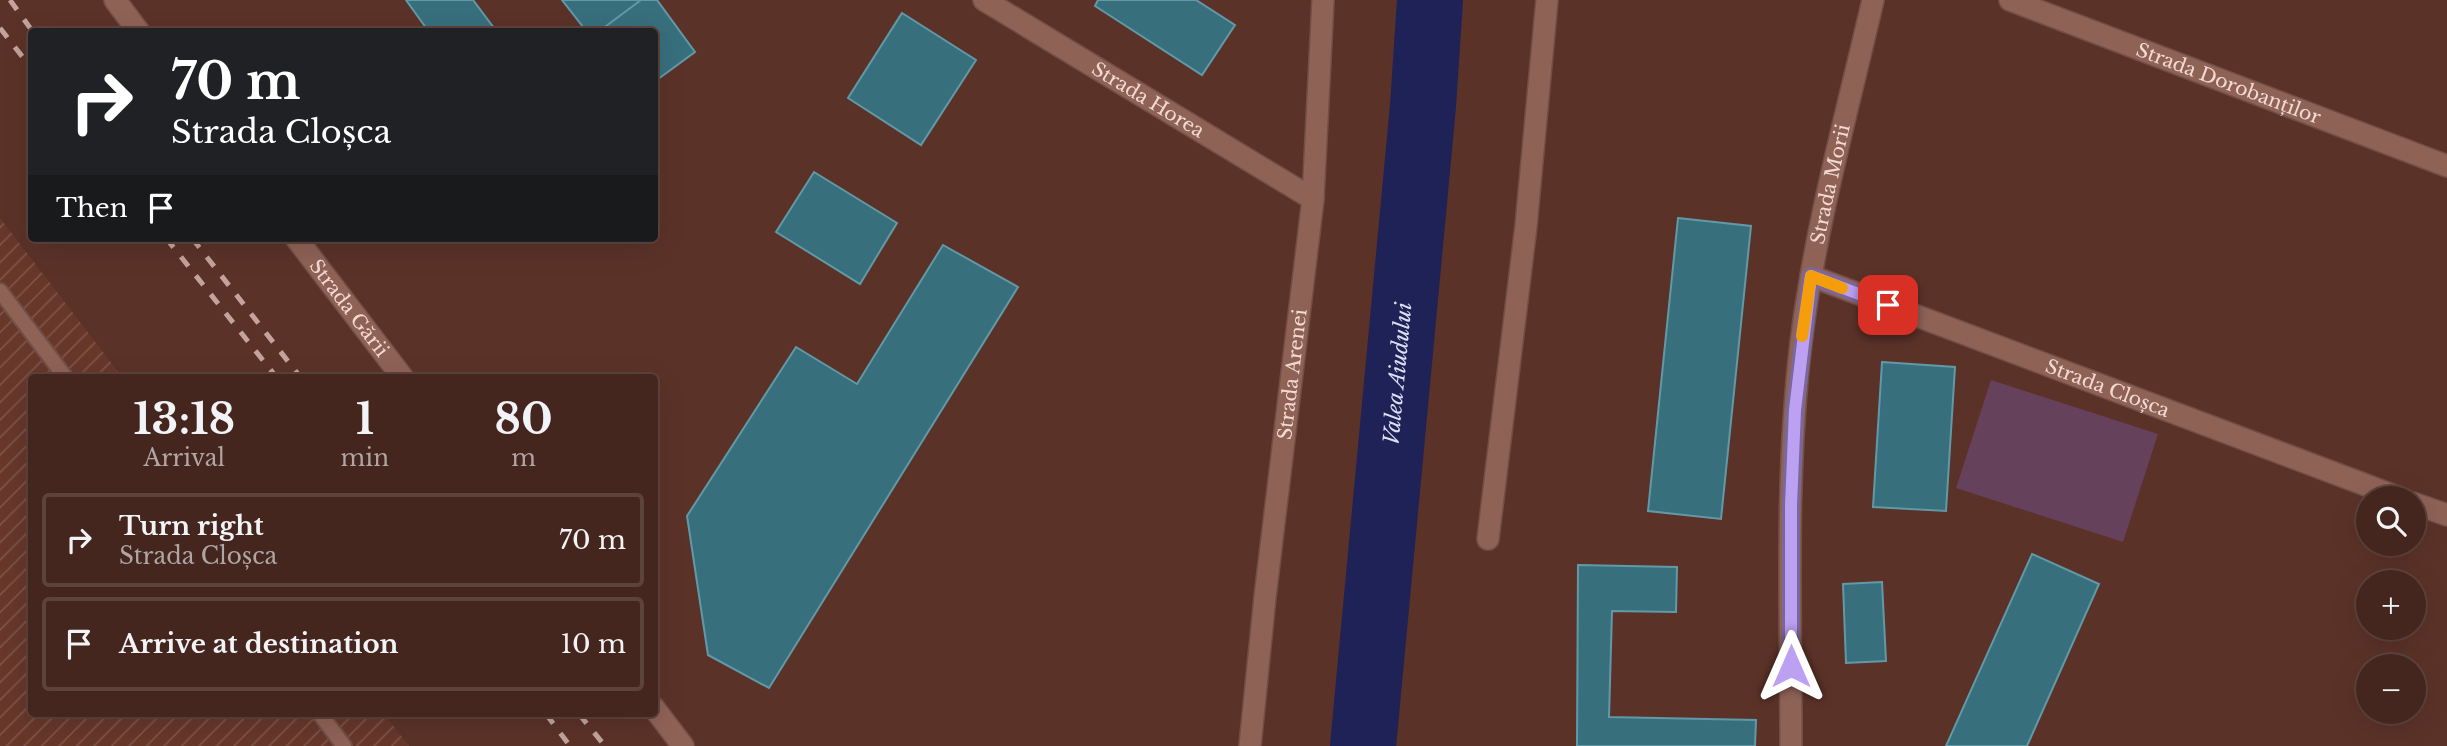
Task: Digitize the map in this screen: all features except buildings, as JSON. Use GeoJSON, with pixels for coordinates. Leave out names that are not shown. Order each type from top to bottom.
{"type":"FeatureCollection","features":[{"type":"Feature","properties":{"kind":"street"},"geometry":{"type":"LineString","coordinates":[[115,0],[136,28]]}},
{"type":"Feature","properties":{"kind":"street","name":"Strada Horea"},"geometry":{"type":"LineString","coordinates":[[984,0],[1313,200]]}},
{"type":"Feature","properties":{"kind":"street","name":"Strada Arenei"},"geometry":{"type":"LineString","coordinates":[[1250,746],[1313,200],[1323,0]]}},
{"type":"Feature","properties":{"kind":"street"},"geometry":{"type":"LineString","coordinates":[[1488,538],[1526,226],[1546,0]]}},
{"type":"Feature","properties":{"kind":"street","name":"Strada Morii"},"geometry":{"type":"LineString","coordinates":[[1791,746],[1791,505],[1795,410],[1811,276],[1873,0]]}},
{"type":"Feature","properties":{"kind":"street","name":"Strada Dorobanților"},"geometry":{"type":"LineString","coordinates":[[2010,0],[2447,166]]}},
{"type":"Feature","properties":{"kind":"street","name":"Strada Gării"},"geometry":{"type":"LineString","coordinates":[[299,242],[400,374]]}},
{"type":"Feature","properties":{"kind":"street","name":"Strada Cloșca"},"geometry":{"type":"LineString","coordinates":[[1811,276],[2368,486]]}},
{"type":"Feature","properties":{"kind":"street"},"geometry":{"type":"LineString","coordinates":[[2426,508],[2447,515]]}},
{"type":"Feature","properties":{"kind":"street"},"geometry":{"type":"LineString","coordinates":[[658,713],[683,746]]}},
{"type":"Feature","properties":{"kind":"lane"},"geometry":{"type":"LineString","coordinates":[[0,291],[62,374]]}},
{"type":"Feature","properties":{"kind":"lane"},"geometry":{"type":"LineString","coordinates":[[322,717],[344,746]]}},
{"type":"Feature","properties":{"kind":"shaded area"},"geometry":{"type":"Polygon","coordinates":[[[0,218],[120,374],[28,374],[28,717],[386,717],[409,746],[0,746],[0,218]]]}},
{"type":"Feature","properties":{"kind":"shaded area"},"geometry":{"type":"Polygon","coordinates":[[[1991,380],[2158,434],[2123,542],[1956,488],[1991,380]]]}},
{"type":"Feature","properties":{"kind":"waterway","name":"Valea Aiudului"},"geometry":{"type":"LineString","coordinates":[[1363,746],[1423,106],[1430,0]]}},
{"type":"Feature","properties":{"kind":"railway"},"geometry":{"type":"LineString","coordinates":[[10,0],[30,28]]}},
{"type":"Feature","properties":{"kind":"railway"},"geometry":{"type":"LineString","coordinates":[[0,28],[28,64]]}},
{"type":"Feature","properties":{"kind":"railway"},"geometry":{"type":"LineString","coordinates":[[169,242],[274,374]]}},
{"type":"Feature","properties":{"kind":"railway"},"geometry":{"type":"LineString","coordinates":[[195,242],[298,374]]}},
{"type":"Feature","properties":{"kind":"railway"},"geometry":{"type":"LineString","coordinates":[[548,717],[570,746]]}},
{"type":"Feature","properties":{"kind":"railway"},"geometry":{"type":"LineString","coordinates":[[581,717],[605,746]]}},
{"type":"Feature","properties":{"kind":"slow traffic"},"geometry":{"type":"LineString","coordinates":[[1802,336],[1811,276],[1842,288]]}},
{"type":"Feature","properties":{"kind":"route"},"geometry":{"type":"LineString","coordinates":[[1791,666],[1791,505],[1795,410],[1811,276],[1888,305]]}}]}
